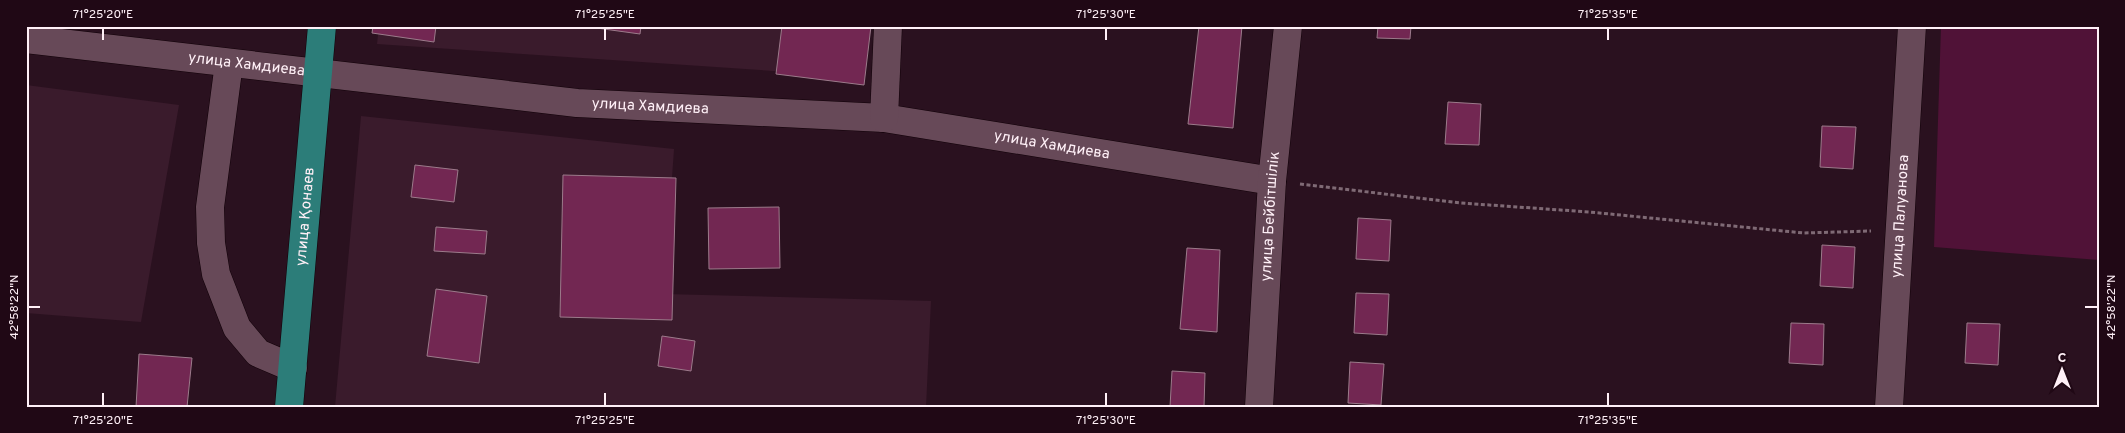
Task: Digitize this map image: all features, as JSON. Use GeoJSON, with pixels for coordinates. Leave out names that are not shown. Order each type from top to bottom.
{"type":"FeatureCollection","features":[{"type":"Feature","properties":{"kind":"main road","name":"улица Қонаев"},"geometry":{"type":"LineString","coordinates":[[289,407],[322,26]]}},
{"type":"Feature","properties":{"kind":"street"},"geometry":{"type":"LineString","coordinates":[[884,118],[888,26]]}},
{"type":"Feature","properties":{"kind":"street","name":"улица Бейбітшілік"},"geometry":{"type":"LineString","coordinates":[[1259,407],[1272,181],[1288,26]]}},
{"type":"Feature","properties":{"kind":"street","name":"улица Палуанова"},"geometry":{"type":"LineString","coordinates":[[1889,407],[1912,26]]}},
{"type":"Feature","properties":{"kind":"street","name":"улица Хамдиева"},"geometry":{"type":"LineString","coordinates":[[26,39],[577,103],[884,118],[1272,181]]}},
{"type":"Feature","properties":{"kind":"street"},"geometry":{"type":"LineString","coordinates":[[229,63],[210,207],[211,243],[216,274],[237,328],[258,353],[293,368]]}},
{"type":"Feature","properties":{"kind":"path"},"geometry":{"type":"LineString","coordinates":[[1272,181],[1461,203],[1589,212],[1804,233],[1848,233],[1901,229]]}},
{"type":"Feature","properties":{"kind":"shaded area"},"geometry":{"type":"Polygon","coordinates":[[[379,26],[851,26],[847,76],[377,44],[379,26]]]}},
{"type":"Feature","properties":{"kind":"shaded area"},"geometry":{"type":"Polygon","coordinates":[[[1941,26],[2099,26],[2099,260],[1934,247],[1941,26]]]}},
{"type":"Feature","properties":{"kind":"shaded area"},"geometry":{"type":"Polygon","coordinates":[[[26,85],[179,105],[141,322],[26,313],[26,85]]]}},
{"type":"Feature","properties":{"kind":"shaded area"},"geometry":{"type":"Polygon","coordinates":[[[361,116],[674,149],[664,294],[931,301],[926,407],[335,407],[361,116]]]}},
{"type":"Feature","properties":{"kind":"building"},"geometry":{"type":"Polygon","coordinates":[[[373,26],[436,26],[434,42],[372,33],[373,26]]]}},
{"type":"Feature","properties":{"kind":"building"},"geometry":{"type":"Polygon","coordinates":[[[582,26],[641,26],[640,34],[582,26]]]}},
{"type":"Feature","properties":{"kind":"building"},"geometry":{"type":"Polygon","coordinates":[[[782,26],[871,26],[864,85],[776,74],[782,26]]]}},
{"type":"Feature","properties":{"kind":"building"},"geometry":{"type":"Polygon","coordinates":[[[1199,26],[1242,26],[1233,128],[1188,124],[1199,26]]]}},
{"type":"Feature","properties":{"kind":"building"},"geometry":{"type":"Polygon","coordinates":[[[1378,26],[1411,26],[1410,39],[1377,38],[1378,26]]]}},
{"type":"Feature","properties":{"kind":"building"},"geometry":{"type":"Polygon","coordinates":[[[1448,102],[1481,104],[1479,145],[1445,144],[1448,102]]]}},
{"type":"Feature","properties":{"kind":"building"},"geometry":{"type":"Polygon","coordinates":[[[1822,126],[1856,127],[1853,169],[1820,167],[1822,126]]]}},
{"type":"Feature","properties":{"kind":"building"},"geometry":{"type":"Polygon","coordinates":[[[415,165],[458,170],[454,202],[411,197],[415,165]]]}},
{"type":"Feature","properties":{"kind":"building"},"geometry":{"type":"Polygon","coordinates":[[[563,175],[676,178],[672,320],[560,317],[563,175]]]}},
{"type":"Feature","properties":{"kind":"building"},"geometry":{"type":"Polygon","coordinates":[[[779,207],[780,268],[709,269],[708,208],[779,207]]]}},
{"type":"Feature","properties":{"kind":"building"},"geometry":{"type":"Polygon","coordinates":[[[1358,218],[1391,220],[1389,261],[1356,259],[1358,218]]]}},
{"type":"Feature","properties":{"kind":"building"},"geometry":{"type":"Polygon","coordinates":[[[436,227],[487,231],[485,254],[434,251],[436,227]]]}},
{"type":"Feature","properties":{"kind":"building"},"geometry":{"type":"Polygon","coordinates":[[[1822,245],[1855,247],[1853,288],[1820,286],[1822,245]]]}},
{"type":"Feature","properties":{"kind":"building"},"geometry":{"type":"Polygon","coordinates":[[[1187,248],[1220,250],[1217,332],[1180,329],[1187,248]]]}},
{"type":"Feature","properties":{"kind":"building"},"geometry":{"type":"Polygon","coordinates":[[[436,289],[487,296],[479,363],[427,356],[436,289]]]}},
{"type":"Feature","properties":{"kind":"building"},"geometry":{"type":"Polygon","coordinates":[[[1356,293],[1389,294],[1387,335],[1354,333],[1356,293]]]}},
{"type":"Feature","properties":{"kind":"building"},"geometry":{"type":"Polygon","coordinates":[[[1791,323],[1824,324],[1823,365],[1789,363],[1791,323]]]}},
{"type":"Feature","properties":{"kind":"building"},"geometry":{"type":"Polygon","coordinates":[[[1967,323],[2000,324],[1998,365],[1965,363],[1967,323]]]}},
{"type":"Feature","properties":{"kind":"building"},"geometry":{"type":"Polygon","coordinates":[[[662,336],[695,341],[691,371],[658,366],[662,336]]]}},
{"type":"Feature","properties":{"kind":"building"},"geometry":{"type":"Polygon","coordinates":[[[139,354],[192,358],[187,407],[136,407],[139,354]]]}},
{"type":"Feature","properties":{"kind":"building"},"geometry":{"type":"Polygon","coordinates":[[[1350,362],[1384,364],[1381,405],[1348,403],[1350,362]]]}},
{"type":"Feature","properties":{"kind":"building"},"geometry":{"type":"Polygon","coordinates":[[[1172,371],[1205,373],[1204,407],[1170,407],[1172,371]]]}}]}
